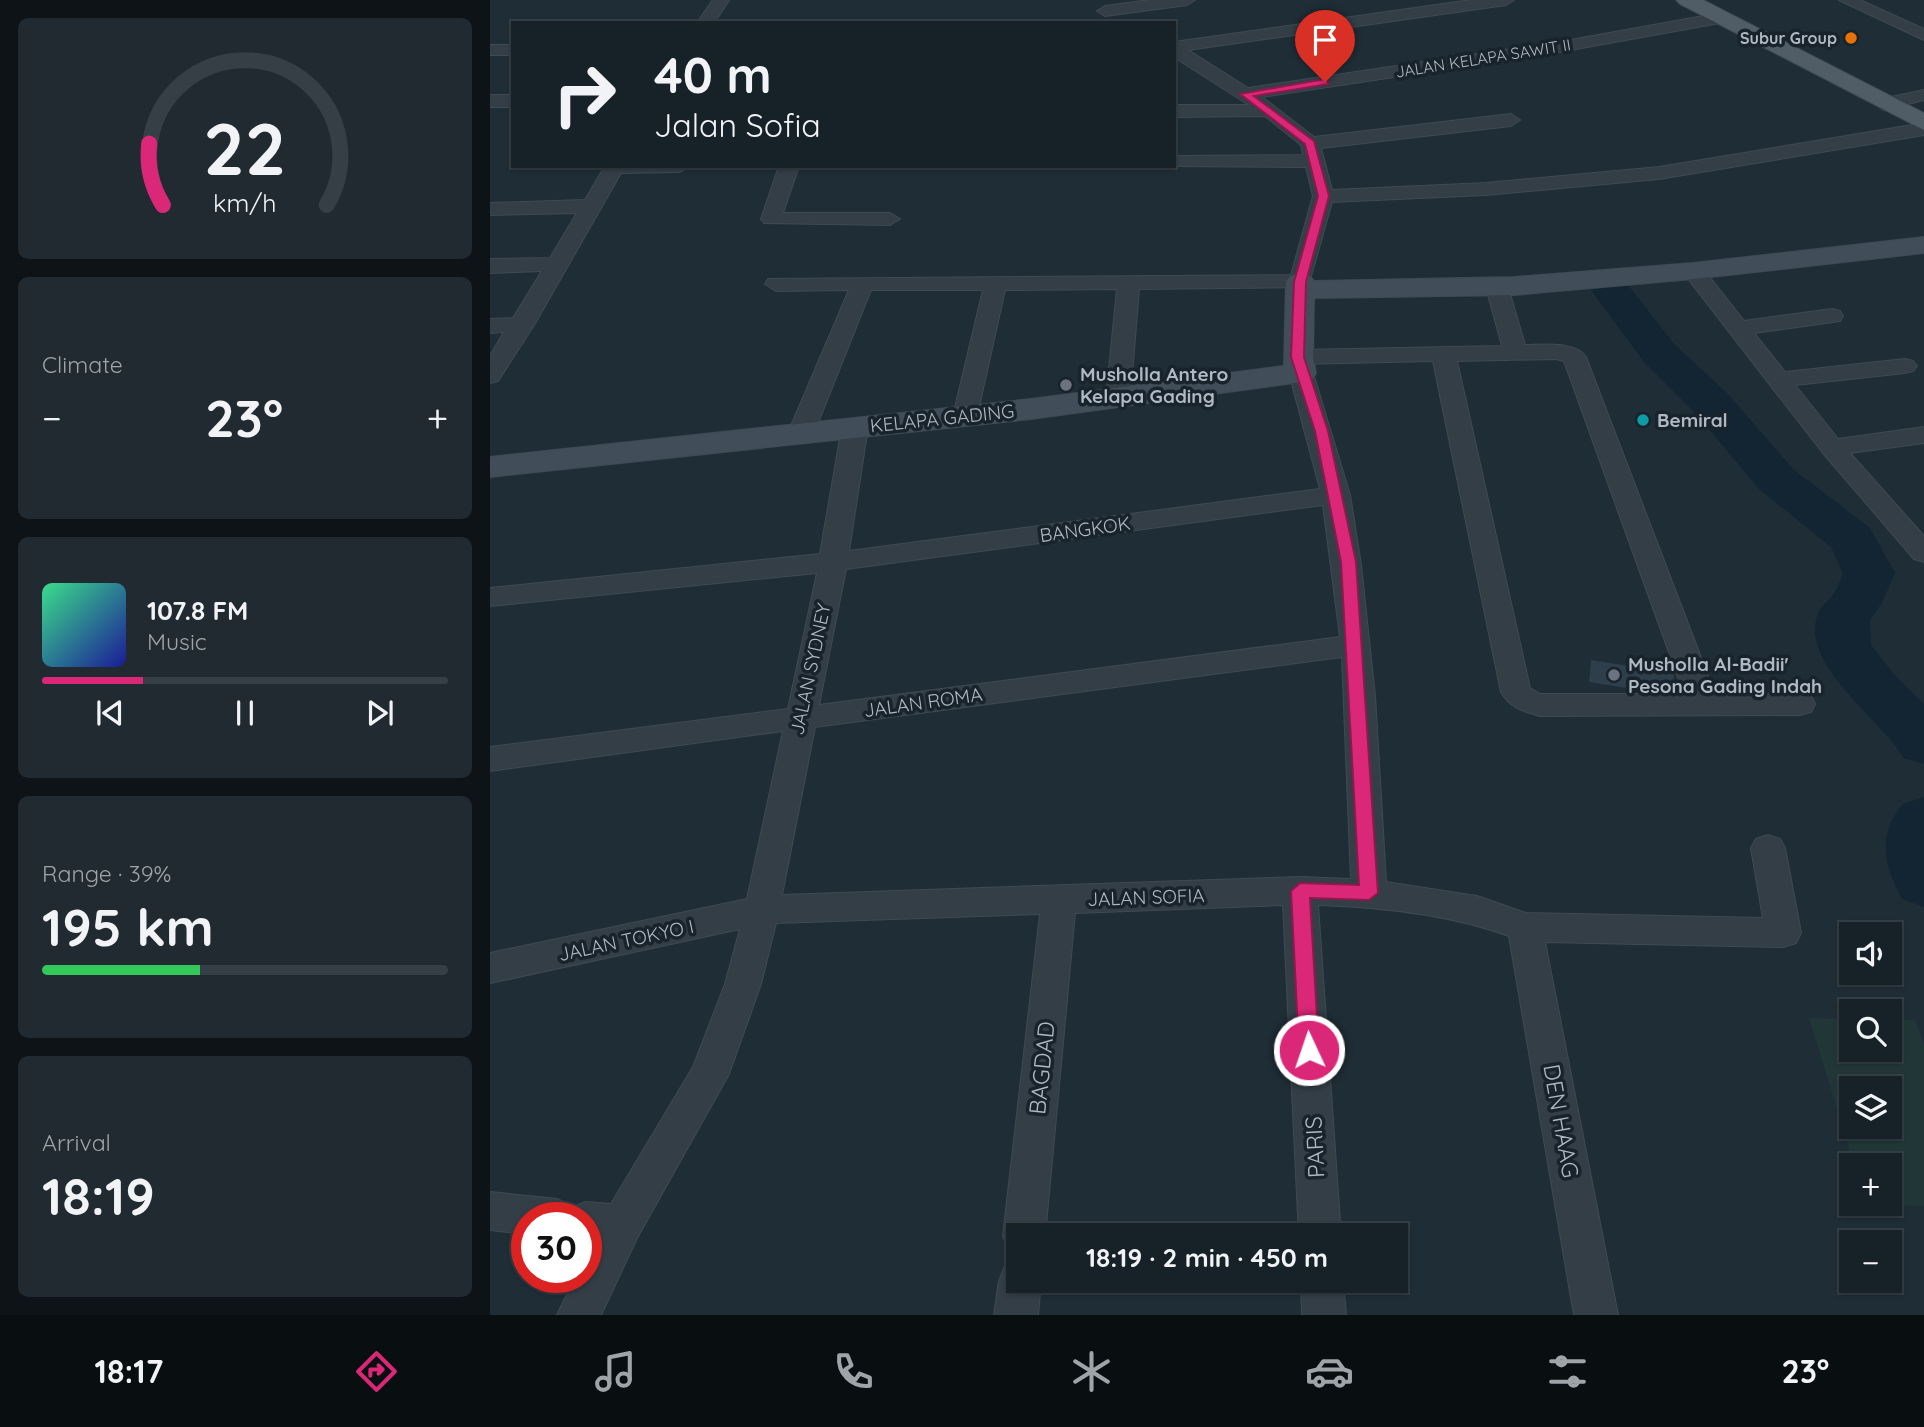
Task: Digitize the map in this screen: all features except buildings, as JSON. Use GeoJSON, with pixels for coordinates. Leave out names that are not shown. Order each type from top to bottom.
{"type":"FeatureCollection","features":[{"type":"Feature","properties":{"kind":"main road"},"geometry":{"type":"LineString","coordinates":[[1687,0],[1924,123]]}},
{"type":"Feature","properties":{"kind":"street"},"geometry":{"type":"LineString","coordinates":[[706,21],[721,0]]}},
{"type":"Feature","properties":{"kind":"street"},"geometry":{"type":"LineString","coordinates":[[1087,0],[1123,21]]}},
{"type":"Feature","properties":{"kind":"street"},"geometry":{"type":"LineString","coordinates":[[1105,11],[1187,0]]}},
{"type":"Feature","properties":{"kind":"street"},"geometry":{"type":"LineString","coordinates":[[1176,48],[1476,2],[1506,0]]}},
{"type":"Feature","properties":{"kind":"street"},"geometry":{"type":"LineString","coordinates":[[1847,0],[1924,35]]}},
{"type":"Feature","properties":{"kind":"street","name":"JALAN KELAPA SAWIT II"},"geometry":{"type":"LineString","coordinates":[[1245,94],[1564,46],[1720,18]]}},
{"type":"Feature","properties":{"kind":"street"},"geometry":{"type":"LineString","coordinates":[[1176,49],[1270,110],[1313,152],[1324,196],[1300,286],[1299,365],[1321,431],[1337,495],[1349,562],[1369,893]]}},
{"type":"Feature","properties":{"kind":"street"},"geometry":{"type":"LineString","coordinates":[[490,50],[511,50]]}},
{"type":"Feature","properties":{"kind":"street"},"geometry":{"type":"LineString","coordinates":[[1176,73],[1213,73]]}},
{"type":"Feature","properties":{"kind":"street"},"geometry":{"type":"LineString","coordinates":[[1884,104],[1924,96]]}},
{"type":"Feature","properties":{"kind":"street"},"geometry":{"type":"LineString","coordinates":[[490,101],[511,101]]}},
{"type":"Feature","properties":{"kind":"street"},"geometry":{"type":"LineString","coordinates":[[1176,111],[1270,110]]}},
{"type":"Feature","properties":{"kind":"street"},"geometry":{"type":"LineString","coordinates":[[1176,162],[1313,152],[1511,120]]}},
{"type":"Feature","properties":{"kind":"street"},"geometry":{"type":"LineString","coordinates":[[1324,196],[1486,189],[1659,173],[1924,129]]}},
{"type":"Feature","properties":{"kind":"street"},"geometry":{"type":"LineString","coordinates":[[490,376],[523,325],[614,168]]}},
{"type":"Feature","properties":{"kind":"street"},"geometry":{"type":"LineString","coordinates":[[788,168],[771,219],[890,219]]}},
{"type":"Feature","properties":{"kind":"street"},"geometry":{"type":"LineString","coordinates":[[490,209],[593,206]]}},
{"type":"Feature","properties":{"kind":"street"},"geometry":{"type":"LineString","coordinates":[[776,285],[1129,282],[1300,286],[1505,286],[1693,271],[1924,245]]}},
{"type":"Feature","properties":{"kind":"street"},"geometry":{"type":"LineString","coordinates":[[490,266],[559,264]]}},
{"type":"Feature","properties":{"kind":"street"},"geometry":{"type":"LineString","coordinates":[[1693,271],[1832,448],[1924,552]]}},
{"type":"Feature","properties":{"kind":"street"},"geometry":{"type":"LineString","coordinates":[[1118,399],[1129,282]]}},
{"type":"Feature","properties":{"kind":"street"},"geometry":{"type":"LineString","coordinates":[[965,416],[995,284]]}},
{"type":"Feature","properties":{"kind":"street"},"geometry":{"type":"LineString","coordinates":[[801,433],[862,286]]}},
{"type":"Feature","properties":{"kind":"street"},"geometry":{"type":"LineString","coordinates":[[1505,286],[1524,352]]}},
{"type":"Feature","properties":{"kind":"street"},"geometry":{"type":"LineString","coordinates":[[1740,328],[1832,316]]}},
{"type":"Feature","properties":{"kind":"street"},"geometry":{"type":"LineString","coordinates":[[490,326],[523,325]]}},
{"type":"Feature","properties":{"kind":"street"},"geometry":{"type":"LineString","coordinates":[[1299,365],[1443,353],[1568,354],[1576,360],[1703,703]]}},
{"type":"Feature","properties":{"kind":"street"},"geometry":{"type":"LineString","coordinates":[[1443,353],[1516,692],[1526,701],[1540,705],[1800,704]]}},
{"type":"Feature","properties":{"kind":"street","name":"KELAPA GADING"},"geometry":{"type":"LineString","coordinates":[[490,467],[1118,399],[1299,365]]}},
{"type":"Feature","properties":{"kind":"street"},"geometry":{"type":"LineString","coordinates":[[1777,380],[1905,366]]}},
{"type":"Feature","properties":{"kind":"street","name":"JALAN SYDNEY"},"geometry":{"type":"LineString","coordinates":[[579,1315],[604,1223],[710,1074],[734,1010],[762,910],[833,562],[855,427]]}},
{"type":"Feature","properties":{"kind":"street"},"geometry":{"type":"LineString","coordinates":[[1832,448],[1924,435]]}},
{"type":"Feature","properties":{"kind":"street","name":"BANGKOK"},"geometry":{"type":"LineString","coordinates":[[490,597],[833,562],[1337,495]]}},
{"type":"Feature","properties":{"kind":"street"},"geometry":{"type":"LineString","coordinates":[[1894,517],[1924,513]]}},
{"type":"Feature","properties":{"kind":"street","name":"JALAN ROMA"},"geometry":{"type":"LineString","coordinates":[[490,759],[1355,645]]}},
{"type":"Feature","properties":{"kind":"street","name":"JALAN SOFIA"},"geometry":{"type":"LineString","coordinates":[[762,910],[1300,891],[1369,893],[1477,909],[1525,927],[1783,933],[1768,848]]}},
{"type":"Feature","properties":{"kind":"street","name":"PARIS"},"geometry":{"type":"LineString","coordinates":[[1300,891],[1319,1223]]}},
{"type":"Feature","properties":{"kind":"street","name":"BAGDAD"},"geometry":{"type":"LineString","coordinates":[[1025,1223],[1059,900]]}},
{"type":"Feature","properties":{"kind":"street","name":"JALAN TOKYO I"},"geometry":{"type":"LineString","coordinates":[[490,968],[762,910]]}},
{"type":"Feature","properties":{"kind":"street","name":"DEN HAAG"},"geometry":{"type":"LineString","coordinates":[[1525,927],[1596,1315]]}},
{"type":"Feature","properties":{"kind":"street"},"geometry":{"type":"LineString","coordinates":[[490,1212],[511,1214]]}},
{"type":"Feature","properties":{"kind":"street"},"geometry":{"type":"LineString","coordinates":[[1016,1315],[1019,1293]]}},
{"type":"Feature","properties":{"kind":"street"},"geometry":{"type":"LineString","coordinates":[[1323,1293],[1324,1315]]}},
{"type":"Feature","properties":{"kind":"green space"},"geometry":{"type":"Polygon","coordinates":[[[1809,1018],[1839,1019],[1839,1062],[1902,1062],[1902,1020],[1915,1020],[1924,1044],[1924,1206],[1902,1206],[1902,1153],[1850,1153],[1846,1139],[1902,1139],[1902,1076],[1839,1076],[1839,1116],[1809,1018]]]}},
{"type":"Feature","properties":{"kind":"waterway"},"geometry":{"type":"LineString","coordinates":[[1611,290],[1659,353],[1712,404],[1776,479],[1852,539],[1869,573],[1856,603],[1843,616],[1844,648],[1873,687],[1920,734],[1924,743]]}},
{"type":"Feature","properties":{"kind":"waterway"},"geometry":{"type":"LineString","coordinates":[[1924,820],[1915,834],[1914,842],[1924,882]]}},
{"type":"Feature","properties":{"kind":"place","name":"Subur Group"},"geometry":{"type":"Point","coordinates":[1851,38]}},
{"type":"Feature","properties":{"kind":"place","name":"Musholla Antero Kelapa Gading"},"geometry":{"type":"Point","coordinates":[1066,385]}},
{"type":"Feature","properties":{"kind":"place","name":"Bemiral"},"geometry":{"type":"Point","coordinates":[1643,420]}},
{"type":"Feature","properties":{"kind":"place","name":"Musholla Al-Badii' Pesona Gading Indah"},"geometry":{"type":"Point","coordinates":[1614,675]}},
{"type":"Feature","properties":{"kind":"route"},"geometry":{"type":"LineString","coordinates":[[1309,1050],[1300,891],[1369,893],[1355,645],[1349,562],[1337,495],[1298,357],[1300,282],[1324,196],[1310,143],[1270,110],[1245,94],[1325,82]]}}]}
